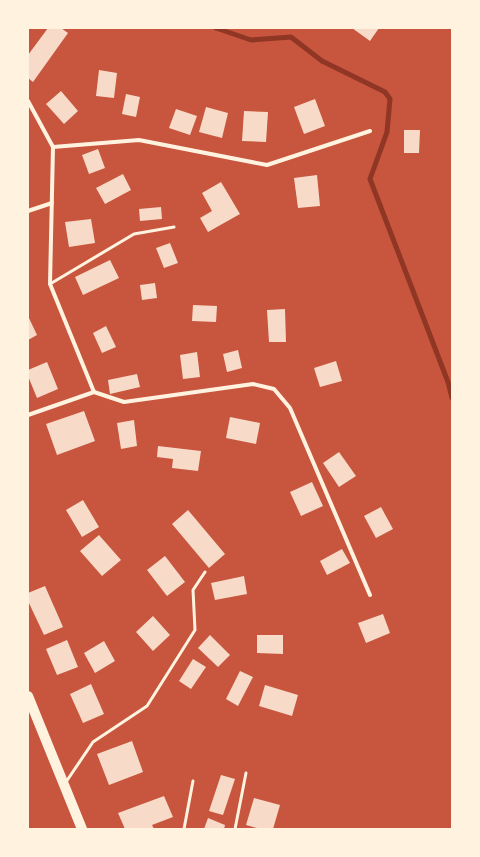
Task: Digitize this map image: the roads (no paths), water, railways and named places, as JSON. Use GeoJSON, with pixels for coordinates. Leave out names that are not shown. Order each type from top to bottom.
{"type":"FeatureCollection","features":[{"type":"Feature","properties":{"kind":"main road"},"geometry":{"type":"LineString","coordinates":[[28,696],[82,829]]}},
{"type":"Feature","properties":{"kind":"street"},"geometry":{"type":"LineString","coordinates":[[28,101],[53,147],[50,284],[94,392]]}},
{"type":"Feature","properties":{"kind":"street"},"geometry":{"type":"LineString","coordinates":[[53,147],[139,140],[268,165],[370,131]]}},
{"type":"Feature","properties":{"kind":"street"},"geometry":{"type":"LineString","coordinates":[[28,211],[52,203]]}},
{"type":"Feature","properties":{"kind":"street"},"geometry":{"type":"LineString","coordinates":[[28,415],[94,392],[124,402],[253,384],[274,389],[290,408],[370,595]]}},
{"type":"Feature","properties":{"kind":"lane"},"geometry":{"type":"LineString","coordinates":[[50,284],[134,234],[174,227]]}},
{"type":"Feature","properties":{"kind":"lane"},"geometry":{"type":"LineString","coordinates":[[64,785],[93,742],[147,706],[195,630],[193,590],[205,572]]}},
{"type":"Feature","properties":{"kind":"lane"},"geometry":{"type":"LineString","coordinates":[[235,829],[246,773]]}},
{"type":"Feature","properties":{"kind":"lane"},"geometry":{"type":"LineString","coordinates":[[184,829],[193,781]]}},
{"type":"Feature","properties":{"kind":"waterway"},"geometry":{"type":"LineString","coordinates":[[216,28],[251,40],[291,37],[322,61],[385,92],[390,99],[387,132],[370,179],[448,382],[452,398]]}}]}
